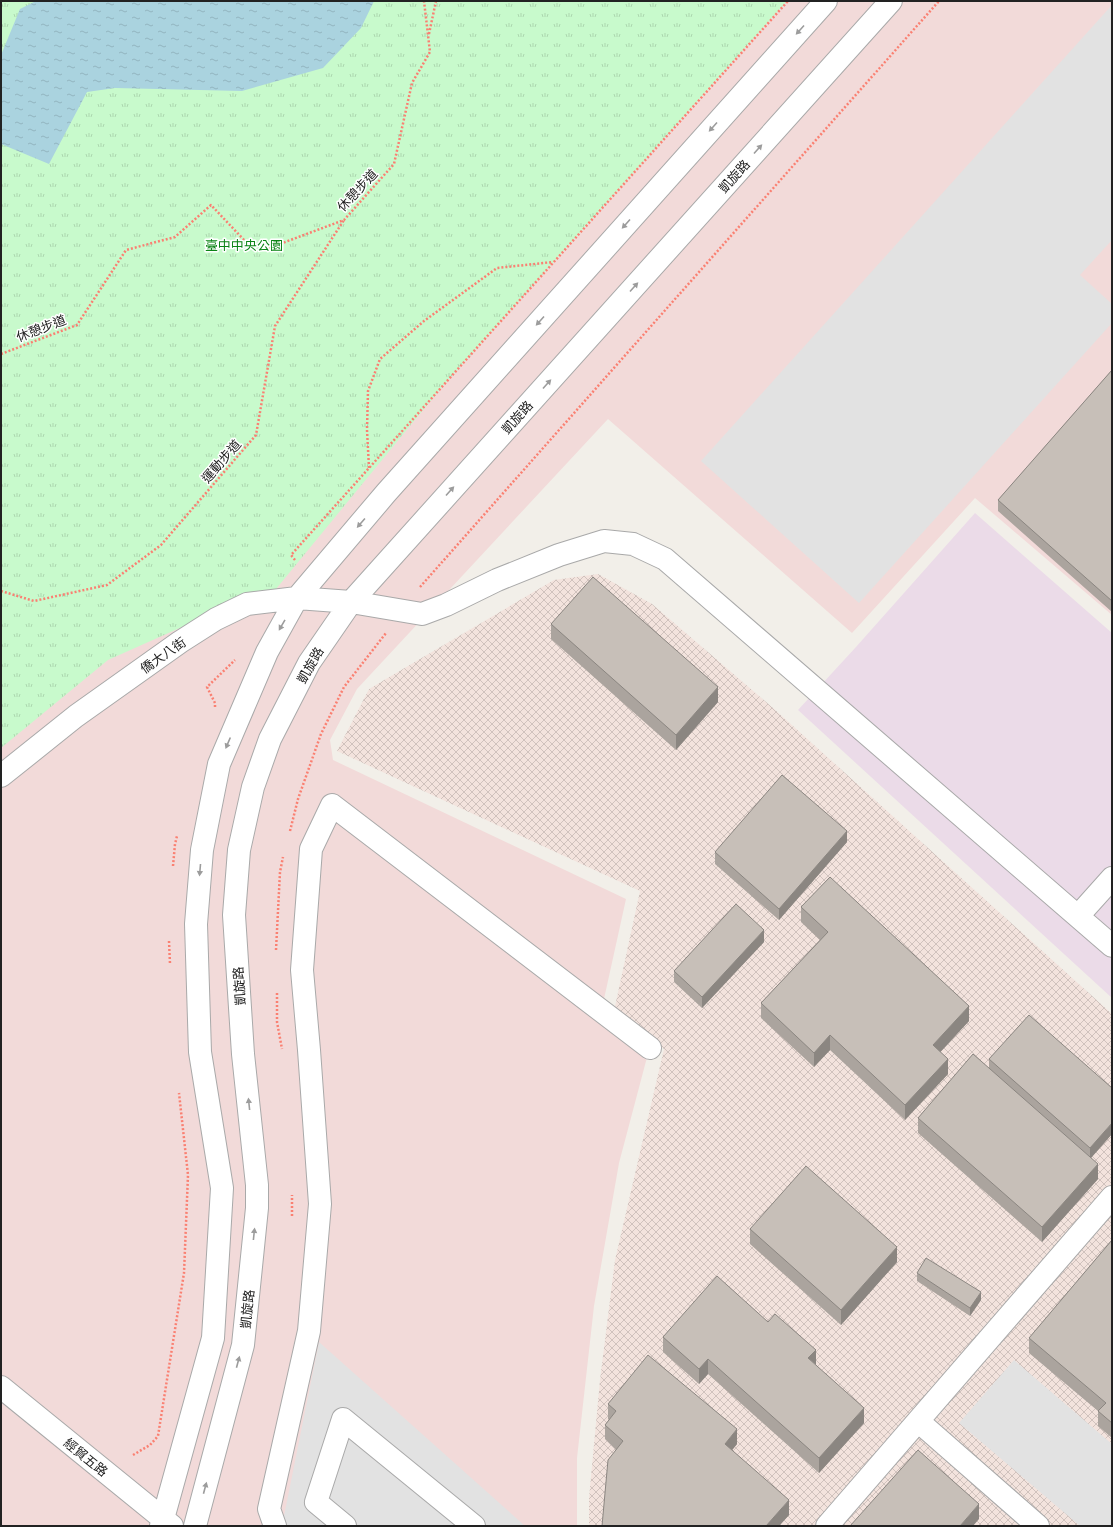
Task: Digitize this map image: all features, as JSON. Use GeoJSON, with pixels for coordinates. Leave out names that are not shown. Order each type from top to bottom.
{"type":"FeatureCollection","features":[{"type":"Feature","properties":{"kind":"street"},"geometry":{"type":"LineString","coordinates":[[166,1524],[213,1338],[222,1188],[200,1052],[196,924],[202,850],[219,764],[269,648],[297,598],[386,493],[826,1]]}},
{"type":"Feature","properties":{"kind":"street","name":"凱旋路"},"geometry":{"type":"LineString","coordinates":[[195,1526],[243,1345],[257,1208],[257,1185],[243,1054],[234,915],[239,850],[253,787],[270,739],[309,663],[351,602],[891,1]]}},
{"type":"Feature","properties":{"kind":"street","name":"僑大八街"},"geometry":{"type":"LineString","coordinates":[[1,776],[76,716],[180,642],[216,619],[247,604],[297,598],[351,602],[422,614],[446,605],[497,580],[559,555],[604,541],[634,544],[665,559],[1112,946]]}},
{"type":"Feature","properties":{"kind":"street"},"geometry":{"type":"LineString","coordinates":[[275,1526],[269,1509],[308,1331],[320,1204],[302,970],[311,849],[332,805],[650,1048]]}},
{"type":"Feature","properties":{"kind":"street"},"geometry":{"type":"LineString","coordinates":[[1078,916],[1112,878]]}},
{"type":"Feature","properties":{"kind":"street"},"geometry":{"type":"LineString","coordinates":[[827,1526],[1112,1196]]}},
{"type":"Feature","properties":{"kind":"street","name":"經貿五路"},"geometry":{"type":"LineString","coordinates":[[1,1387],[166,1524]]}},
{"type":"Feature","properties":{"kind":"street"},"geometry":{"type":"LineString","coordinates":[[345,1526],[316,1502],[343,1419],[474,1526]]}},
{"type":"Feature","properties":{"kind":"street"},"geometry":{"type":"LineString","coordinates":[[918,1422],[1038,1526]]}},
{"type":"Feature","properties":{"kind":"path","name":"休憩步道"},"geometry":{"type":"LineString","coordinates":[[1,354],[77,325],[126,250],[175,237],[211,205],[245,241],[269,248],[344,220],[394,164],[412,83],[430,52],[424,1]]}},
{"type":"Feature","properties":{"kind":"path"},"geometry":{"type":"LineString","coordinates":[[428,36],[436,1]]}},
{"type":"Feature","properties":{"kind":"path"},"geometry":{"type":"LineString","coordinates":[[291,555],[788,1]]}},
{"type":"Feature","properties":{"kind":"path"},"geometry":{"type":"LineString","coordinates":[[289,836],[298,799],[321,734],[344,687],[425,581],[939,1]]}},
{"type":"Feature","properties":{"kind":"path","name":"運動步道"},"geometry":{"type":"LineString","coordinates":[[1,591],[34,601],[107,585],[161,545],[256,435],[275,326],[344,220]]}},
{"type":"Feature","properties":{"kind":"path"},"geometry":{"type":"LineString","coordinates":[[369,469],[368,391],[380,359],[424,320],[497,268],[554,262]]}},
{"type":"Feature","properties":{"kind":"path"},"geometry":{"type":"LineString","coordinates":[[276,952],[280,872],[285,850]]}},
{"type":"Feature","properties":{"kind":"path"},"geometry":{"type":"LineString","coordinates":[[277,991],[277,1022],[282,1053]]}},
{"type":"Feature","properties":{"kind":"path"},"geometry":{"type":"LineString","coordinates":[[291,1221],[292,1190]]}},
{"type":"Feature","properties":{"kind":"shaded area"},"geometry":{"type":"Polygon","coordinates":[[[1,1],[1112,1],[1112,615],[975,498],[852,633],[608,419],[357,689],[330,740],[333,760],[626,899],[602,1008],[650,1046],[619,1163],[594,1306],[577,1458],[577,1526],[1,1526],[1,1]]]}},
{"type":"Feature","properties":{"kind":"shaded area"},"geometry":{"type":"Polygon","coordinates":[[[1112,5],[1112,240],[1080,275],[1112,304],[1112,323],[859,603],[701,461],[1112,5]]]}},
{"type":"Feature","properties":{"kind":"shaded area"},"geometry":{"type":"Polygon","coordinates":[[[975,513],[1112,633],[1112,998],[798,710],[975,513]]]}},
{"type":"Feature","properties":{"kind":"shaded area"},"geometry":{"type":"Polygon","coordinates":[[[598,574],[652,604],[773,708],[1112,1014],[1112,1526],[589,1526],[589,1498],[600,1380],[615,1260],[664,1049],[614,1011],[640,891],[337,751],[369,689],[554,580],[598,574]]]}},
{"type":"Feature","properties":{"kind":"shaded area"},"geometry":{"type":"Polygon","coordinates":[[[319,1342],[525,1526],[282,1526],[319,1342]]]}},
{"type":"Feature","properties":{"kind":"shaded area"},"geometry":{"type":"Polygon","coordinates":[[[1014,1360],[1112,1444],[1112,1526],[1080,1526],[959,1423],[1014,1360]]]}},
{"type":"Feature","properties":{"kind":"green space","name":"臺中中央公園"},"geometry":{"type":"Polygon","coordinates":[[[1,1],[787,1],[442,387],[276,589],[247,598],[108,660],[1,748],[1,1]]]}},
{"type":"Feature","properties":{"kind":"water"},"geometry":{"type":"Polygon","coordinates":[[[36,1],[374,1],[361,28],[323,68],[242,91],[115,88],[87,92],[49,164],[1,144],[1,55],[20,9],[36,1]]]}},
{"type":"Feature","properties":{"kind":"building"},"geometry":{"type":"Polygon","coordinates":[[[1112,370],[1112,601],[998,500],[1112,370]]]}},
{"type":"Feature","properties":{"kind":"building"},"geometry":{"type":"Polygon","coordinates":[[[593,577],[718,687],[676,735],[551,624],[593,577]]]}},
{"type":"Feature","properties":{"kind":"building"},"geometry":{"type":"Polygon","coordinates":[[[782,775],[847,831],[779,909],[715,852],[782,775]]]}},
{"type":"Feature","properties":{"kind":"building"},"geometry":{"type":"Polygon","coordinates":[[[830,877],[969,1006],[933,1045],[948,1059],[905,1105],[830,1035],[814,1053],[761,1003],[828,932],[801,907],[830,877]]]}},
{"type":"Feature","properties":{"kind":"building"},"geometry":{"type":"Polygon","coordinates":[[[736,904],[764,930],[702,997],[674,971],[736,904]]]}},
{"type":"Feature","properties":{"kind":"building"},"geometry":{"type":"Polygon","coordinates":[[[1029,1015],[1112,1088],[1112,1123],[1090,1148],[989,1059],[1029,1015]]]}},
{"type":"Feature","properties":{"kind":"building"},"geometry":{"type":"Polygon","coordinates":[[[973,1054],[1098,1164],[1042,1227],[918,1118],[973,1054]]]}},
{"type":"Feature","properties":{"kind":"building"},"geometry":{"type":"Polygon","coordinates":[[[806,1166],[897,1247],[841,1310],[750,1229],[806,1166]]]}},
{"type":"Feature","properties":{"kind":"building"},"geometry":{"type":"Polygon","coordinates":[[[1112,1240],[1112,1423],[1098,1411],[1106,1403],[1029,1338],[1112,1240]]]}},
{"type":"Feature","properties":{"kind":"building"},"geometry":{"type":"Polygon","coordinates":[[[926,1258],[981,1292],[970,1308],[917,1273],[926,1258]]]}},
{"type":"Feature","properties":{"kind":"building"},"geometry":{"type":"Polygon","coordinates":[[[717,1276],[768,1322],[775,1314],[816,1350],[808,1358],[864,1408],[819,1458],[708,1359],[699,1369],[663,1337],[717,1276]]]}},
{"type":"Feature","properties":{"kind":"building"},"geometry":{"type":"Polygon","coordinates":[[[648,1355],[737,1429],[725,1444],[789,1500],[766,1526],[602,1526],[608,1460],[623,1441],[605,1425],[616,1411],[608,1404],[648,1355]]]}},
{"type":"Feature","properties":{"kind":"building"},"geometry":{"type":"Polygon","coordinates":[[[918,1450],[979,1504],[960,1526],[850,1526],[918,1450]]]}}]}
